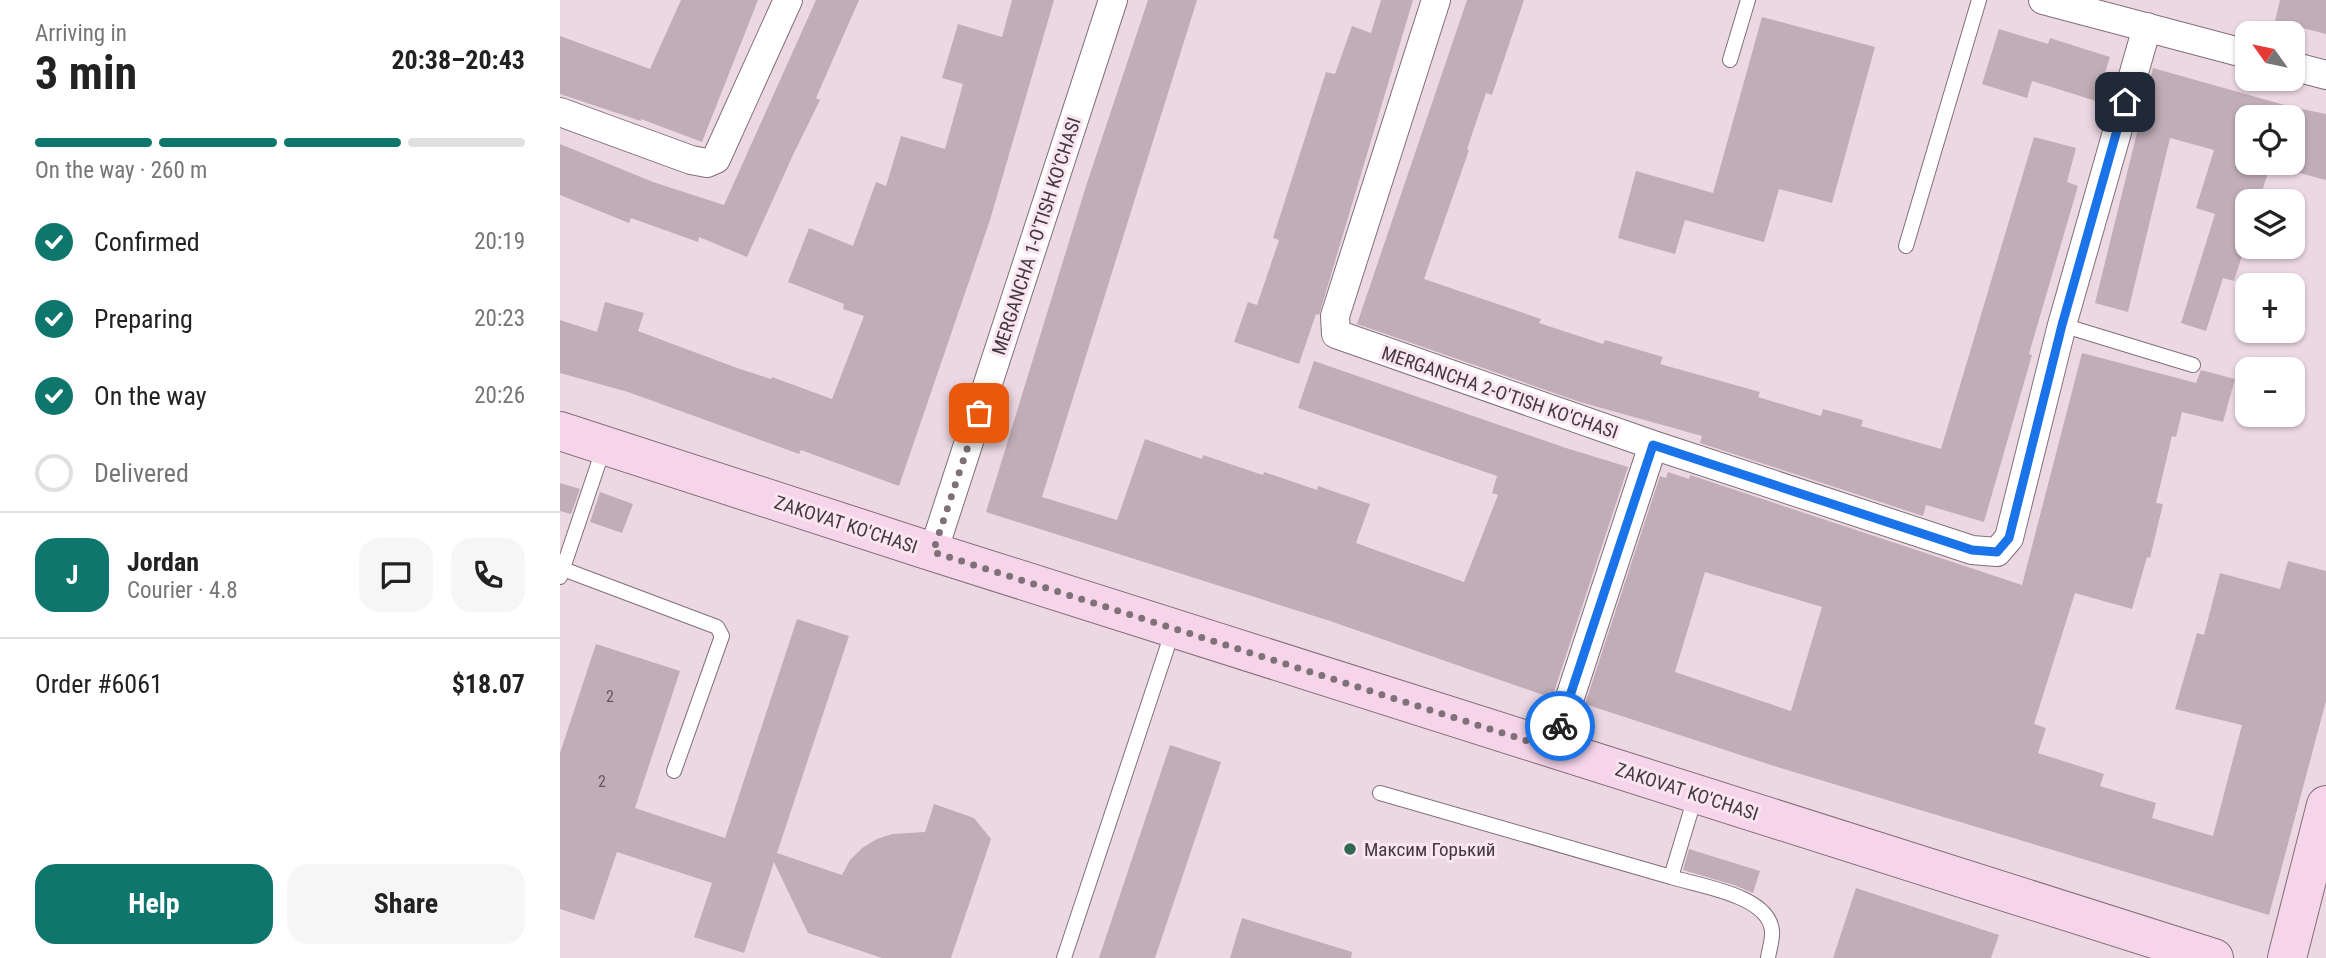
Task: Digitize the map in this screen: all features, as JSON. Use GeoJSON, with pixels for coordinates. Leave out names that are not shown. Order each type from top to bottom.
{"type":"FeatureCollection","features":[{"type":"Feature","properties":{"kind":"street"},"geometry":{"type":"LineString","coordinates":[[560,112],[691,160],[707,163],[716,159],[788,0]]}},
{"type":"Feature","properties":{"kind":"street","name":"MERGANCHA 1-O'TISH KO'CHASI"},"geometry":{"type":"LineString","coordinates":[[933,552],[1113,0]]}},
{"type":"Feature","properties":{"kind":"street","name":"MERGANCHA 2-O'TISH KO'CHASI"},"geometry":{"type":"LineString","coordinates":[[1436,0],[1335,316],[1336,334],[1653,445],[1972,550],[1997,552],[2009,538],[2062,325],[2147,27]]}},
{"type":"Feature","properties":{"kind":"street"},"geometry":{"type":"LineString","coordinates":[[2043,0],[2235,51]]}},
{"type":"Feature","properties":{"kind":"street"},"geometry":{"type":"LineString","coordinates":[[2305,69],[2326,75]]}},
{"type":"Feature","properties":{"kind":"street","name":"ZAKOVAT KO'CHASI"},"geometry":{"type":"LineString","coordinates":[[560,431],[2214,958]]}},
{"type":"Feature","properties":{"kind":"street"},"geometry":{"type":"LineString","coordinates":[[1553,749],[1653,445]]}},
{"type":"Feature","properties":{"kind":"street"},"geometry":{"type":"LineString","coordinates":[[2287,958],[2326,805]]}},
{"type":"Feature","properties":{"kind":"lane"},"geometry":{"type":"LineString","coordinates":[[1730,60],[1748,0]]}},
{"type":"Feature","properties":{"kind":"lane"},"geometry":{"type":"LineString","coordinates":[[1906,246],[1979,0]]}},
{"type":"Feature","properties":{"kind":"lane"},"geometry":{"type":"LineString","coordinates":[[2062,325],[2193,365]]}},
{"type":"Feature","properties":{"kind":"lane"},"geometry":{"type":"LineString","coordinates":[[605,445],[561,573],[717,627],[722,636],[674,771]]}},
{"type":"Feature","properties":{"kind":"lane"},"geometry":{"type":"LineString","coordinates":[[1064,958],[1174,628]]}},
{"type":"Feature","properties":{"kind":"lane"},"geometry":{"type":"LineString","coordinates":[[1380,793],[1745,899],[1763,910],[1772,930],[1768,958]]}},
{"type":"Feature","properties":{"kind":"lane"},"geometry":{"type":"LineString","coordinates":[[1671,877],[1696,794]]}},
{"type":"Feature","properties":{"kind":"building"},"geometry":{"type":"Polygon","coordinates":[[[681,0],[758,0],[702,142],[641,119],[560,94],[560,36],[650,69],[681,0]]]}},
{"type":"Feature","properties":{"kind":"building"},"geometry":{"type":"Polygon","coordinates":[[[816,0],[859,0],[816,98],[820,100],[747,257],[699,237],[698,242],[631,218],[629,223],[560,195],[560,144],[653,182],[724,205],[816,0]]]}},
{"type":"Feature","properties":{"kind":"building"},"geometry":{"type":"Polygon","coordinates":[[[1012,0],[1054,0],[990,220],[899,486],[801,450],[799,454],[628,392],[560,373],[560,320],[597,332],[605,302],[644,313],[638,331],[737,368],[771,379],[772,377],[832,399],[864,316],[843,309],[844,304],[788,282],[809,228],[853,246],[876,182],[886,186],[901,136],[945,149],[963,84],[942,78],[958,24],[1002,37],[1012,0]]]}},
{"type":"Feature","properties":{"kind":"building"},"geometry":{"type":"Polygon","coordinates":[[[1148,0],[1197,0],[1042,497],[1117,520],[1145,439],[1202,459],[1203,455],[1317,490],[1318,486],[1370,504],[1356,543],[1464,582],[1498,495],[1492,493],[1497,476],[1298,408],[1314,361],[1628,467],[1552,698],[1330,621],[986,512],[1087,183],[1148,0]]]}},
{"type":"Feature","properties":{"kind":"building"},"geometry":{"type":"Polygon","coordinates":[[[1381,0],[1413,0],[1319,315],[1316,314],[1299,364],[1234,342],[1248,302],[1257,305],[1279,240],[1273,238],[1326,72],[1335,74],[1352,26],[1371,33],[1381,0]]]}},
{"type":"Feature","properties":{"kind":"building"},"geometry":{"type":"Polygon","coordinates":[[[1467,0],[1524,0],[1492,95],[1486,93],[1424,279],[1541,319],[1539,323],[1603,344],[1605,340],[1663,357],[1660,364],[1760,392],[1758,397],[1821,416],[1823,409],[1863,420],[1861,426],[1941,449],[2034,137],[2076,148],[2067,182],[2078,186],[1984,522],[1926,505],[1923,516],[1700,443],[1702,436],[1580,402],[1357,324],[1467,0]]]}},
{"type":"Feature","properties":{"kind":"building"},"geometry":{"type":"Polygon","coordinates":[[[2280,0],[2326,0],[2326,34],[2305,29],[2305,21],[2275,21],[2280,0]]]}},
{"type":"Feature","properties":{"kind":"building"},"geometry":{"type":"Polygon","coordinates":[[[1762,17],[1875,47],[1832,203],[1779,189],[1764,242],[1685,220],[1675,254],[1618,238],[1636,171],[1713,193],[1762,17]]]}},
{"type":"Feature","properties":{"kind":"building"},"geometry":{"type":"Polygon","coordinates":[[[1999,29],[2048,44],[2050,38],[2110,57],[2096,101],[2032,81],[2027,98],[1982,84],[1999,29]]]}},
{"type":"Feature","properties":{"kind":"building"},"geometry":{"type":"Polygon","coordinates":[[[2153,68],[2285,105],[2235,105],[2235,175],[2267,175],[2263,189],[2235,189],[2235,259],[2241,259],[2234,281],[2223,278],[2206,331],[2181,323],[2215,214],[2196,208],[2214,150],[2170,138],[2128,312],[2095,303],[2153,68]]]}},
{"type":"Feature","properties":{"kind":"building"},"geometry":{"type":"Polygon","coordinates":[[[2305,110],[2326,114],[2326,180],[2305,174],[2305,110]]]}},
{"type":"Feature","properties":{"kind":"building"},"geometry":{"type":"Polygon","coordinates":[[[2082,353],[2196,383],[2201,370],[2235,379],[2223,422],[2182,412],[2176,437],[2172,436],[2156,503],[2163,504],[2150,558],[2147,557],[2132,609],[2075,593],[2034,724],[2046,728],[2038,753],[2104,774],[2100,786],[2156,803],[2152,818],[2213,836],[2242,725],[2175,709],[2197,633],[2204,635],[2220,573],[2280,589],[2288,561],[2326,571],[2326,701],[2269,915],[1774,766],[1585,704],[1660,476],[1666,478],[1668,472],[1689,479],[1690,475],[2022,585],[2082,353]],[[1705,572],[1675,672],[1791,711],[1822,607],[1705,572]]]}},
{"type":"Feature","properties":{"kind":"building"},"geometry":{"type":"Polygon","coordinates":[[[560,483],[580,489],[571,514],[560,511],[560,483]]]}},
{"type":"Feature","properties":{"kind":"building"},"geometry":{"type":"Polygon","coordinates":[[[600,492],[633,504],[622,533],[590,522],[600,492]]]}},
{"type":"Feature","properties":{"kind":"building"},"geometry":{"type":"Polygon","coordinates":[[[797,619],[849,636],[777,853],[842,875],[850,860],[862,848],[877,839],[892,834],[925,832],[934,804],[974,818],[991,839],[951,958],[882,958],[808,933],[774,862],[744,953],[694,937],[712,883],[617,852],[594,920],[560,909],[560,753],[596,644],[680,671],[635,808],[725,838],[797,619]]]}},
{"type":"Feature","properties":{"kind":"building"},"geometry":{"type":"Polygon","coordinates":[[[1170,745],[1221,762],[1155,958],[1099,958],[1170,745]]]}},
{"type":"Feature","properties":{"kind":"building"},"geometry":{"type":"Polygon","coordinates":[[[1689,849],[1760,871],[1753,893],[1683,870],[1689,849]]]}},
{"type":"Feature","properties":{"kind":"building"},"geometry":{"type":"Polygon","coordinates":[[[1856,888],[1999,935],[1991,958],[1833,958],[1856,888]]]}},
{"type":"Feature","properties":{"kind":"building"},"geometry":{"type":"Polygon","coordinates":[[[1242,918],[1352,952],[1351,958],[1230,958],[1242,918]]]}},
{"type":"Feature","properties":{"kind":"way so far"},"geometry":{"type":"LineString","coordinates":[[979,413],[933,552],[1553,749],[1560,726]]}},
{"type":"Feature","properties":{"kind":"place","name":"Максим Горький"},"geometry":{"type":"Point","coordinates":[1350,849]}},
{"type":"Feature","properties":{"kind":"route"},"geometry":{"type":"LineString","coordinates":[[1560,726],[1653,445],[1972,550],[1997,552],[2009,538],[2062,325],[2125,102]]}}]}
